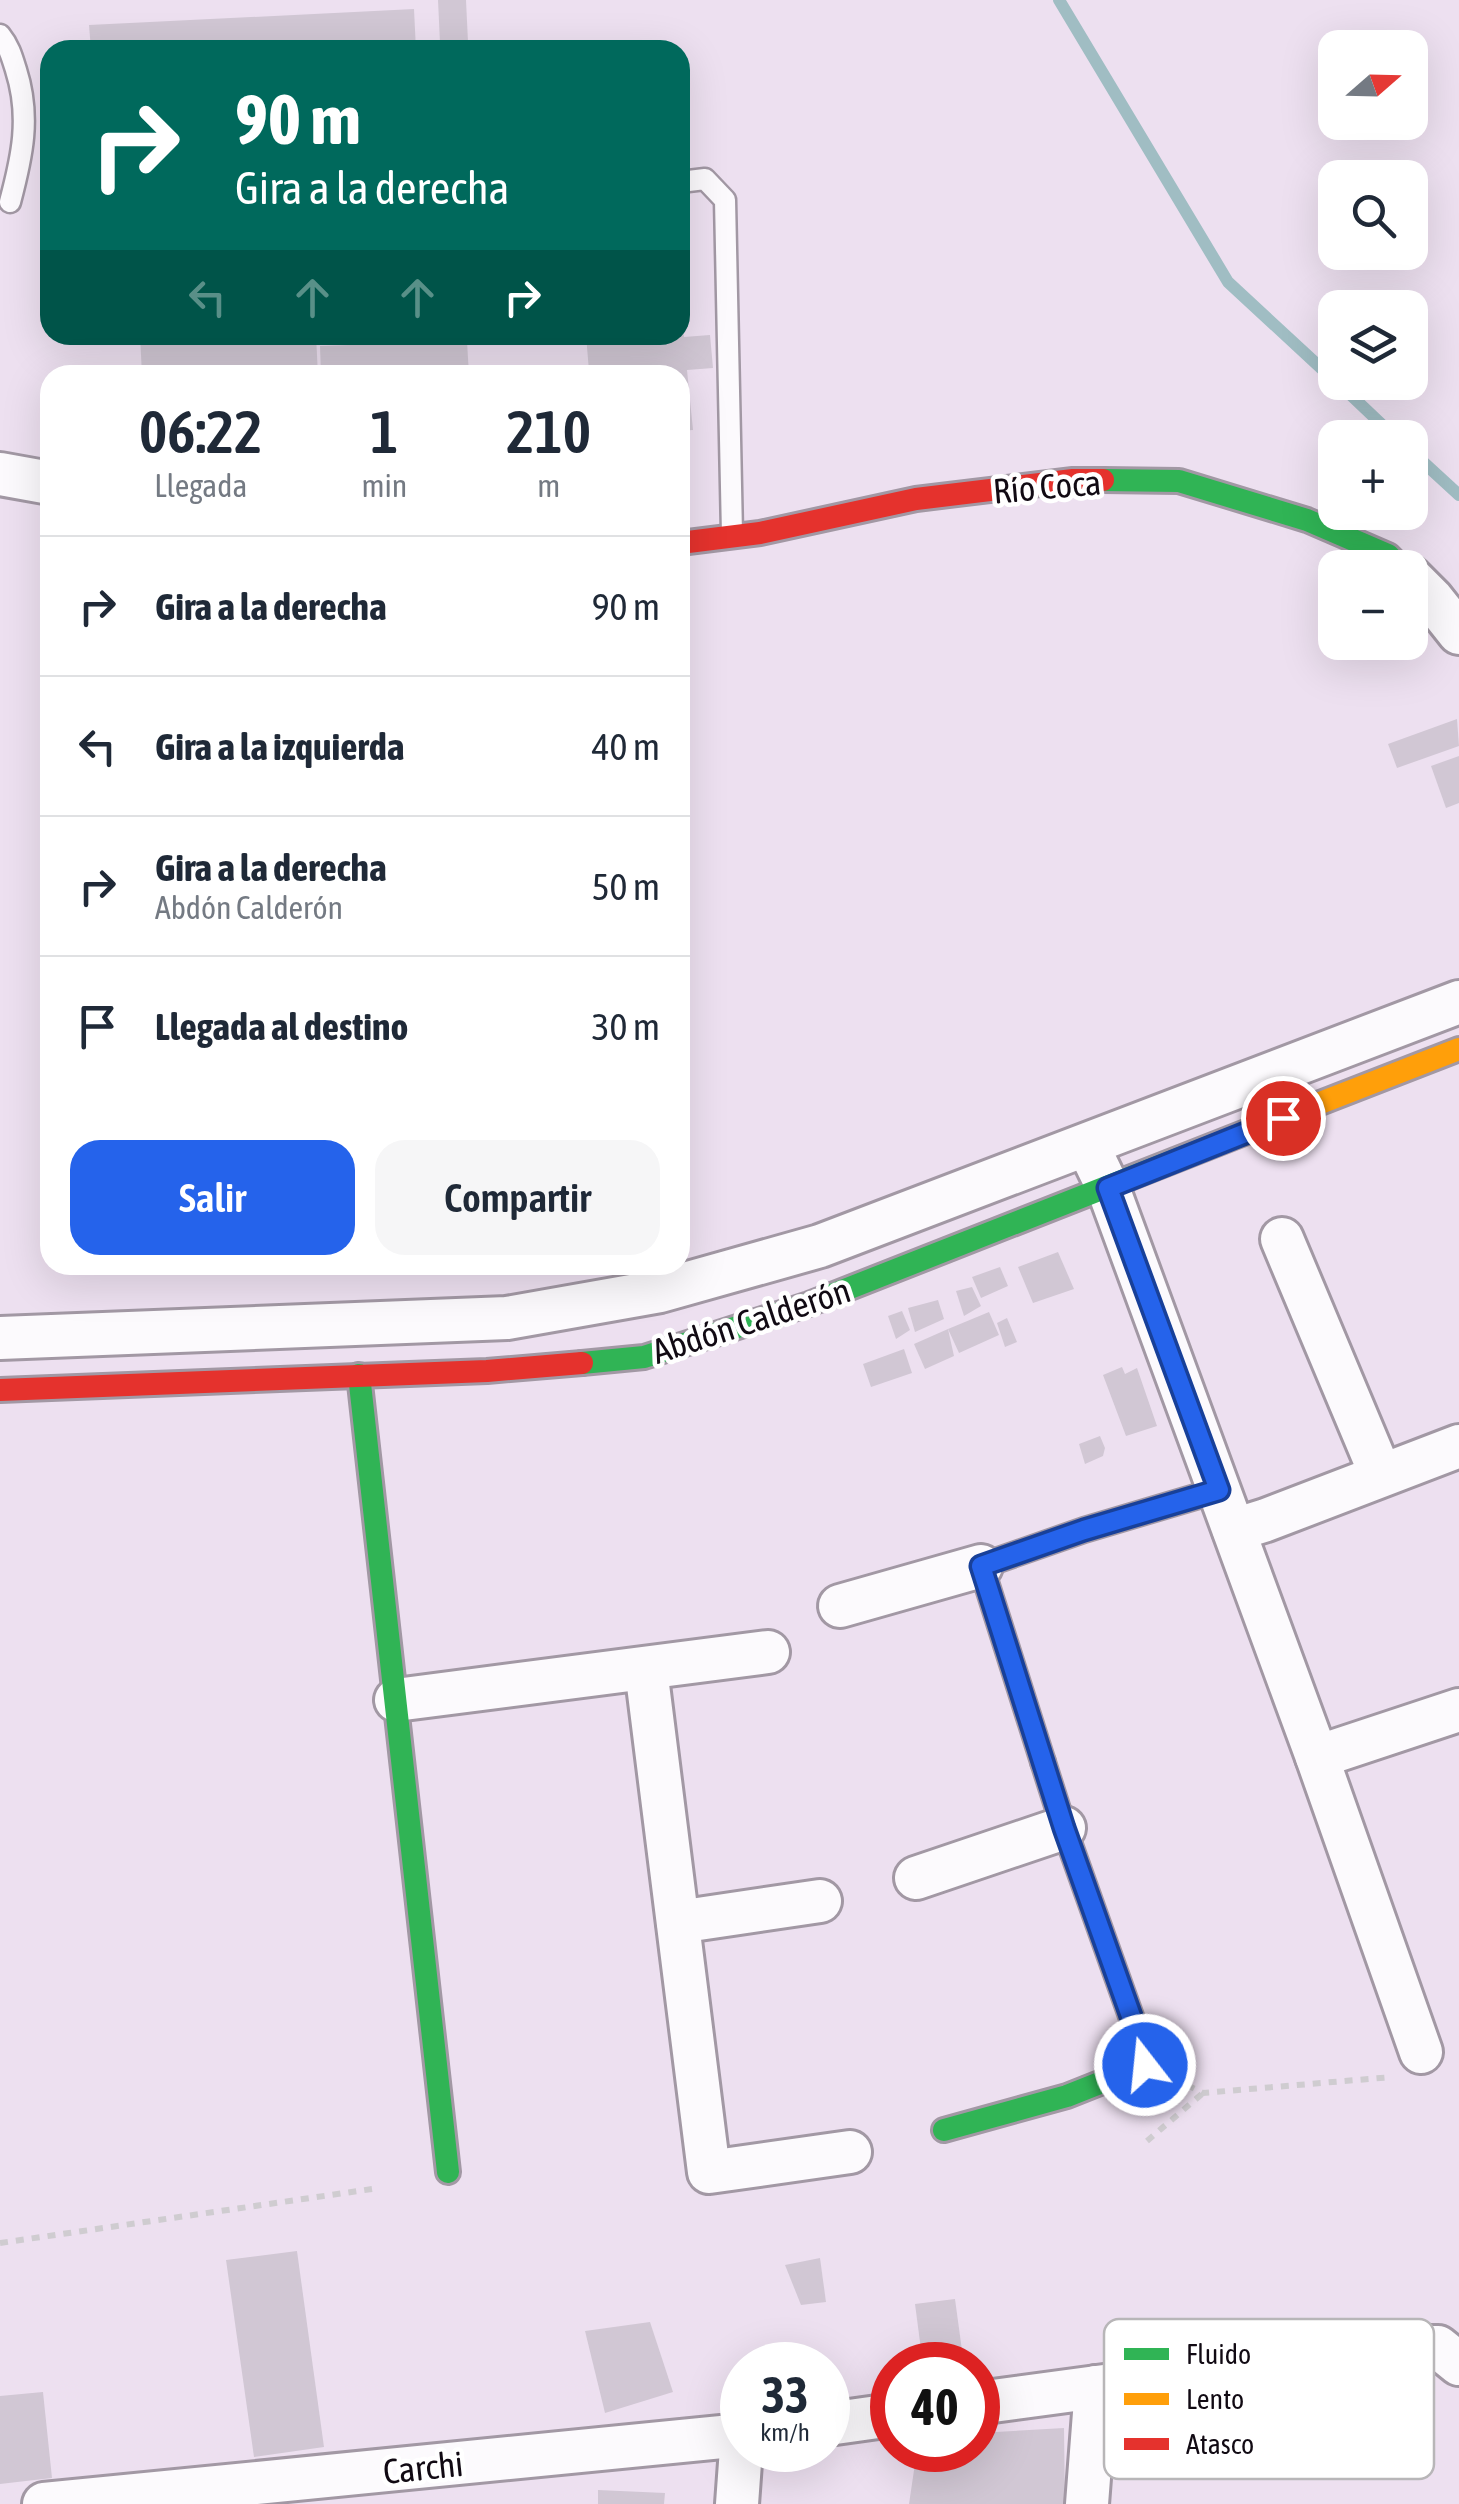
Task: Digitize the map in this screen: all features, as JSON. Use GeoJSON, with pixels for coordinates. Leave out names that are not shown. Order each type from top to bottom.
{"type":"FeatureCollection","features":[{"type":"Feature","properties":{"kind":"street"},"geometry":{"type":"LineString","coordinates":[[0,474],[40,482]]}},
{"type":"Feature","properties":{"kind":"street","name":"Río Coca"},"geometry":{"type":"LineString","coordinates":[[690,541],[760,533],[936,496],[1074,480],[1179,481],[1307,520],[1378,550]]}},
{"type":"Feature","properties":{"kind":"street"},"geometry":{"type":"LineString","coordinates":[[1428,595],[1459,632]]}},
{"type":"Feature","properties":{"kind":"street","name":"Abdón Calderón"},"geometry":{"type":"LineString","coordinates":[[0,1338],[506,1318],[660,1291],[820,1246],[1459,1002]]}},
{"type":"Feature","properties":{"kind":"street","name":"Abdón Calderón"},"geometry":{"type":"LineString","coordinates":[[0,1390],[487,1370],[644,1357],[809,1304],[1459,1048]]}},
{"type":"Feature","properties":{"kind":"street"},"geometry":{"type":"LineString","coordinates":[[1087,1144],[1108,1188],[1317,1757],[1413,2064]]}},
{"type":"Feature","properties":{"kind":"street"},"geometry":{"type":"LineString","coordinates":[[1282,1239],[1381,1475]]}},
{"type":"Feature","properties":{"kind":"street"},"geometry":{"type":"LineString","coordinates":[[359,1376],[448,2172]]}},
{"type":"Feature","properties":{"kind":"street"},"geometry":{"type":"LineString","coordinates":[[1234,1530],[1459,1446]]}},
{"type":"Feature","properties":{"kind":"street"},"geometry":{"type":"LineString","coordinates":[[840,1606],[981,1566],[1219,1490]]}},
{"type":"Feature","properties":{"kind":"street"},"geometry":{"type":"LineString","coordinates":[[944,2130],[1068,2096],[1145,2065],[981,1566]]}},
{"type":"Feature","properties":{"kind":"street"},"geometry":{"type":"LineString","coordinates":[[396,1700],[768,1652]]}},
{"type":"Feature","properties":{"kind":"street"},"geometry":{"type":"LineString","coordinates":[[646,1669],[709,2172],[850,2152]]}},
{"type":"Feature","properties":{"kind":"street"},"geometry":{"type":"LineString","coordinates":[[1317,1757],[1459,1710]]}},
{"type":"Feature","properties":{"kind":"street"},"geometry":{"type":"LineString","coordinates":[[916,1878],[1064,1828]]}},
{"type":"Feature","properties":{"kind":"street"},"geometry":{"type":"LineString","coordinates":[[678,1922],[820,1901]]}},
{"type":"Feature","properties":{"kind":"street"},"geometry":{"type":"LineString","coordinates":[[1434,2347],[1459,2364]]}},
{"type":"Feature","properties":{"kind":"street"},"geometry":{"type":"LineString","coordinates":[[1000,2400],[1104,2387]]}},
{"type":"Feature","properties":{"kind":"street"},"geometry":{"type":"LineString","coordinates":[[1086,2504],[1096,2388]]}},
{"type":"Feature","properties":{"kind":"street","name":"Carchi"},"geometry":{"type":"LineString","coordinates":[[44,2504],[129,2500],[720,2437]]}},
{"type":"Feature","properties":{"kind":"street"},"geometry":{"type":"LineString","coordinates":[[737,2504],[739,2472]]}},
{"type":"Feature","properties":{"kind":"lane"},"geometry":{"type":"LineString","coordinates":[[0,35],[8,44],[24,94],[24,144],[10,202]]}},
{"type":"Feature","properties":{"kind":"lane"},"geometry":{"type":"LineString","coordinates":[[690,181],[704,179],[725,200],[732,536]]}},
{"type":"Feature","properties":{"kind":"path"},"geometry":{"type":"LineString","coordinates":[[1147,2141],[1203,2093],[1413,2064]]}},
{"type":"Feature","properties":{"kind":"path"},"geometry":{"type":"LineString","coordinates":[[1145,2065],[1203,2093]]}},
{"type":"Feature","properties":{"kind":"path"},"geometry":{"type":"LineString","coordinates":[[0,2243],[372,2189]]}},
{"type":"Feature","properties":{"kind":"building"},"geometry":{"type":"Polygon","coordinates":[[[438,0],[466,0],[468,40],[440,40],[438,0]]]}},
{"type":"Feature","properties":{"kind":"building"},"geometry":{"type":"Polygon","coordinates":[[[414,9],[416,40],[90,40],[89,25],[414,9]]]}},
{"type":"Feature","properties":{"kind":"building"},"geometry":{"type":"Polygon","coordinates":[[[710,335],[713,368],[588,365],[587,345],[690,345],[690,337],[710,335]]]}},
{"type":"Feature","properties":{"kind":"building"},"geometry":{"type":"Polygon","coordinates":[[[140,345],[316,345],[318,365],[142,365],[140,345]]]}},
{"type":"Feature","properties":{"kind":"building"},"geometry":{"type":"Polygon","coordinates":[[[467,345],[468,365],[321,365],[320,346],[467,345]]]}},
{"type":"Feature","properties":{"kind":"building"},"geometry":{"type":"Polygon","coordinates":[[[1457,719],[1459,746],[1397,768],[1388,744],[1457,719]]]}},
{"type":"Feature","properties":{"kind":"building"},"geometry":{"type":"Polygon","coordinates":[[[1459,756],[1459,803],[1446,808],[1431,766],[1459,756]]]}},
{"type":"Feature","properties":{"kind":"building"},"geometry":{"type":"Polygon","coordinates":[[[1058,1252],[1074,1289],[1033,1303],[1018,1267],[1058,1252]]]}},
{"type":"Feature","properties":{"kind":"building"},"geometry":{"type":"Polygon","coordinates":[[[1000,1267],[1008,1286],[981,1298],[972,1277],[1000,1267]]]}},
{"type":"Feature","properties":{"kind":"building"},"geometry":{"type":"Polygon","coordinates":[[[972,1287],[981,1306],[964,1316],[956,1291],[972,1287]]]}},
{"type":"Feature","properties":{"kind":"building"},"geometry":{"type":"Polygon","coordinates":[[[938,1300],[944,1319],[915,1332],[908,1308],[938,1300]]]}},
{"type":"Feature","properties":{"kind":"building"},"geometry":{"type":"Polygon","coordinates":[[[902,1311],[910,1330],[896,1339],[888,1316],[902,1311]]]}},
{"type":"Feature","properties":{"kind":"building"},"geometry":{"type":"Polygon","coordinates":[[[989,1312],[999,1335],[959,1353],[948,1329],[989,1312]]]}},
{"type":"Feature","properties":{"kind":"building"},"geometry":{"type":"Polygon","coordinates":[[[1007,1318],[1017,1342],[1005,1347],[997,1323],[1007,1318]]]}},
{"type":"Feature","properties":{"kind":"building"},"geometry":{"type":"Polygon","coordinates":[[[948,1329],[954,1356],[925,1369],[914,1344],[948,1329]]]}},
{"type":"Feature","properties":{"kind":"building"},"geometry":{"type":"Polygon","coordinates":[[[904,1349],[912,1373],[871,1387],[863,1364],[904,1349]]]}},
{"type":"Feature","properties":{"kind":"building"},"geometry":{"type":"Polygon","coordinates":[[[1122,1367],[1125,1374],[1137,1368],[1157,1426],[1126,1436],[1103,1375],[1122,1367]]]}},
{"type":"Feature","properties":{"kind":"building"},"geometry":{"type":"Polygon","coordinates":[[[1100,1436],[1105,1448],[1103,1456],[1085,1464],[1079,1444],[1100,1436]]]}},
{"type":"Feature","properties":{"kind":"building"},"geometry":{"type":"Polygon","coordinates":[[[297,2251],[324,2447],[254,2457],[226,2260],[297,2251]]]}},
{"type":"Feature","properties":{"kind":"building"},"geometry":{"type":"Polygon","coordinates":[[[820,2258],[826,2302],[801,2305],[785,2265],[820,2258]]]}},
{"type":"Feature","properties":{"kind":"building"},"geometry":{"type":"Polygon","coordinates":[[[955,2299],[961,2342],[920,2342],[915,2304],[955,2299]]]}},
{"type":"Feature","properties":{"kind":"building"},"geometry":{"type":"Polygon","coordinates":[[[650,2322],[673,2392],[605,2413],[585,2331],[650,2322]]]}},
{"type":"Feature","properties":{"kind":"building"},"geometry":{"type":"Polygon","coordinates":[[[43,2392],[52,2478],[0,2484],[0,2396],[43,2392]]]}},
{"type":"Feature","properties":{"kind":"building"},"geometry":{"type":"Polygon","coordinates":[[[1064,2428],[1065,2504],[909,2504],[914,2472],[1000,2472],[1000,2432],[1064,2428]]]}},
{"type":"Feature","properties":{"kind":"building"},"geometry":{"type":"Polygon","coordinates":[[[598,2490],[665,2493],[664,2504],[598,2504],[598,2490]]]}},
{"type":"Feature","properties":{"kind":"waterway"},"geometry":{"type":"LineString","coordinates":[[1059,0],[1228,282],[1318,365]]}},
{"type":"Feature","properties":{"kind":"waterway"},"geometry":{"type":"LineString","coordinates":[[1356,400],[1377,420]]}},
{"type":"Feature","properties":{"kind":"waterway"},"geometry":{"type":"LineString","coordinates":[[1428,467],[1459,495]]}},
{"type":"Feature","properties":{"kind":"traffic: fast"},"geometry":{"type":"LineString","coordinates":[[1103,480],[1179,481],[1307,520],[1376,550]]}},
{"type":"Feature","properties":{"kind":"traffic: fast"},"geometry":{"type":"LineString","coordinates":[[582,1363],[644,1357],[809,1304],[1315,1105]]}},
{"type":"Feature","properties":{"kind":"traffic: fast"},"geometry":{"type":"LineString","coordinates":[[359,1375],[448,2172]]}},
{"type":"Feature","properties":{"kind":"traffic: fast"},"geometry":{"type":"LineString","coordinates":[[944,2130],[1067,2096],[1145,2065],[1043,1762]]}},
{"type":"Feature","properties":{"kind":"traffic: slow"},"geometry":{"type":"LineString","coordinates":[[1315,1105],[1459,1049]]}},
{"type":"Feature","properties":{"kind":"traffic: jam"},"geometry":{"type":"LineString","coordinates":[[690,542],[760,533],[916,499],[1073,480],[1103,480]]}},
{"type":"Feature","properties":{"kind":"traffic: jam"},"geometry":{"type":"LineString","coordinates":[[0,1390],[487,1371],[582,1363]]}},
{"type":"Feature","properties":{"kind":"traffic: jam"},"geometry":{"type":"LineString","coordinates":[[1043,1762],[981,1566],[1219,1490]]}},
{"type":"Feature","properties":{"kind":"route"},"geometry":{"type":"LineString","coordinates":[[1145,2065],[981,1566],[1219,1490],[1108,1188],[1283,1118]]}}]}
